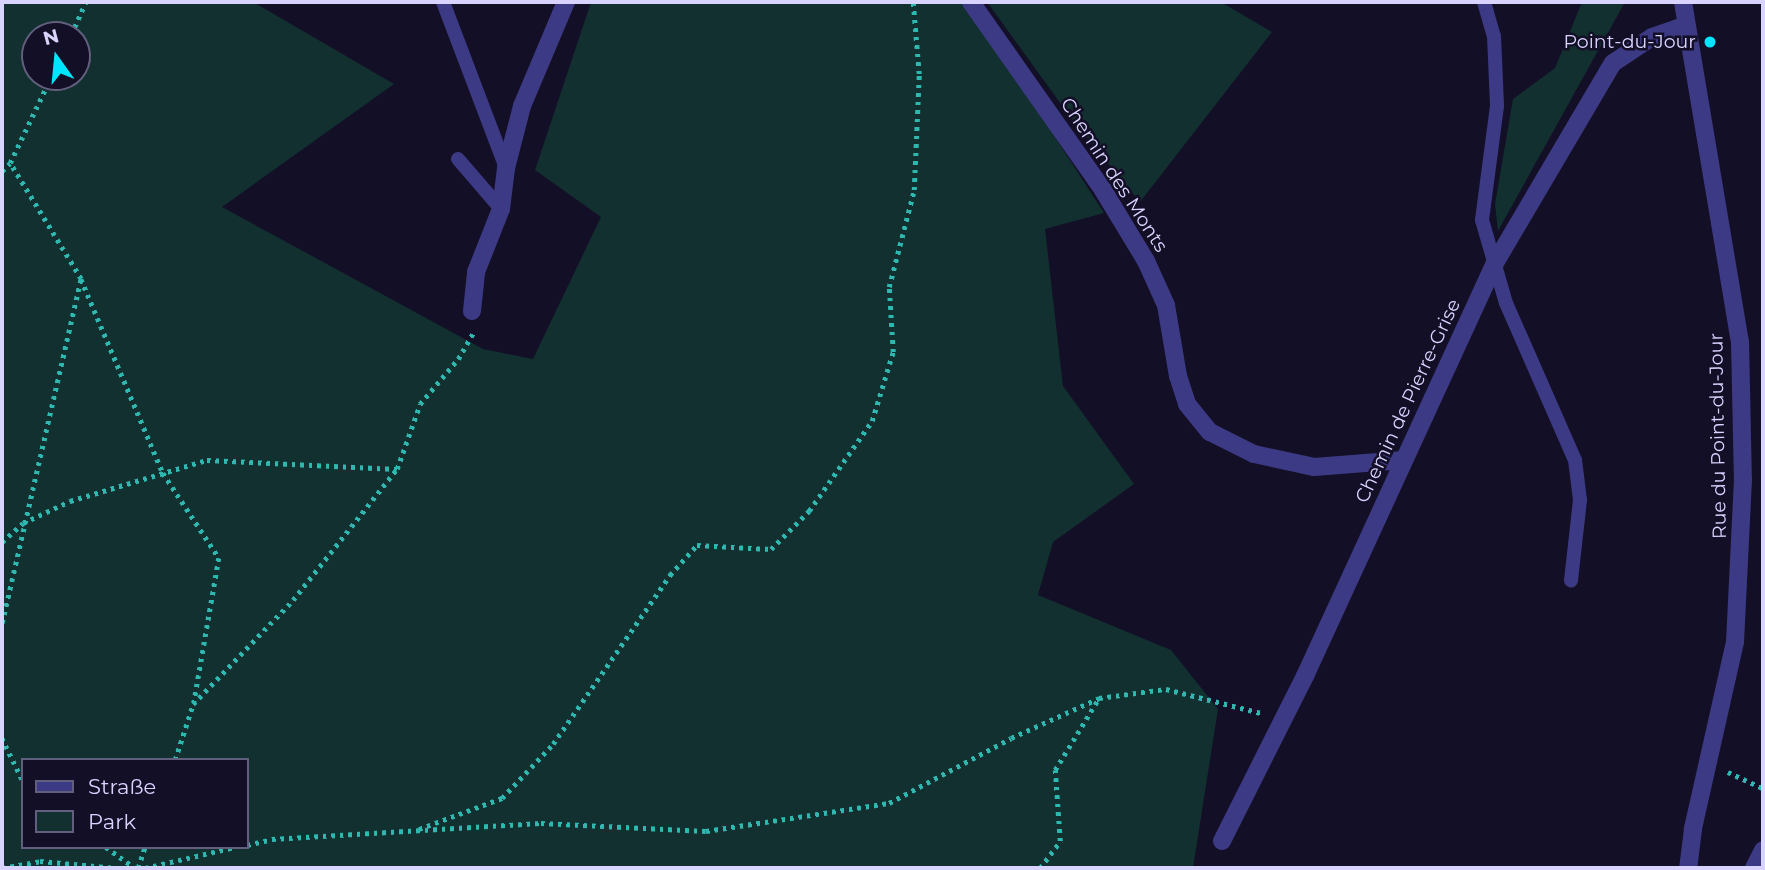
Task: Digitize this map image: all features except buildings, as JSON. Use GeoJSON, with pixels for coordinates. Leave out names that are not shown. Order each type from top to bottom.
{"type":"FeatureCollection","features":[{"type":"Feature","properties":{"kind":"street"},"geometry":{"type":"LineString","coordinates":[[472,311],[476,272],[501,209],[506,168],[522,106],[566,2]]}},
{"type":"Feature","properties":{"kind":"street","name":"Chemin des Monts"},"geometry":{"type":"LineString","coordinates":[[971,2],[1103,190],[1146,261],[1166,305],[1178,376],[1187,404],[1210,432],[1254,454],[1314,467],[1404,460]]}},
{"type":"Feature","properties":{"kind":"street","name":"Rue du Point-du-Jour"},"geometry":{"type":"LineString","coordinates":[[1682,2],[1740,341],[1743,479],[1735,642],[1693,829],[1688,868]]}},
{"type":"Feature","properties":{"kind":"street","name":"Chemin de Pierre-Grise"},"geometry":{"type":"LineString","coordinates":[[1222,841],[1284,719],[1495,264],[1613,63],[1652,37],[1686,25]]}},
{"type":"Feature","properties":{"kind":"street"},"geometry":{"type":"LineString","coordinates":[[1754,868],[1763,850]]}},
{"type":"Feature","properties":{"kind":"lane"},"geometry":{"type":"LineString","coordinates":[[443,2],[506,168]]}},
{"type":"Feature","properties":{"kind":"lane"},"geometry":{"type":"LineString","coordinates":[[1484,2],[1494,36],[1497,106],[1482,220],[1506,303],[1575,460],[1580,500],[1571,580]]}},
{"type":"Feature","properties":{"kind":"lane"},"geometry":{"type":"LineString","coordinates":[[458,159],[501,209]]}},
{"type":"Feature","properties":{"kind":"path"},"geometry":{"type":"LineString","coordinates":[[77,21],[86,2]]}},
{"type":"Feature","properties":{"kind":"path"},"geometry":{"type":"LineString","coordinates":[[419,829],[502,798],[553,744],[670,575],[697,545],[772,549],[809,511],[872,421],[893,352],[889,287],[914,190],[919,74],[913,2]]}},
{"type":"Feature","properties":{"kind":"path"},"geometry":{"type":"LineString","coordinates":[[2,171],[10,163],[44,91]]}},
{"type":"Feature","properties":{"kind":"path"},"geometry":{"type":"LineString","coordinates":[[10,163],[81,279],[163,473],[219,558],[193,704],[175,758]]}},
{"type":"Feature","properties":{"kind":"path"},"geometry":{"type":"LineString","coordinates":[[2,623],[81,279]]}},
{"type":"Feature","properties":{"kind":"path"},"geometry":{"type":"LineString","coordinates":[[193,704],[293,600],[397,469],[420,404],[473,338],[472,311]]}},
{"type":"Feature","properties":{"kind":"path"},"geometry":{"type":"LineString","coordinates":[[2,542],[23,523],[70,501],[207,460],[397,469]]}},
{"type":"Feature","properties":{"kind":"path"},"geometry":{"type":"LineString","coordinates":[[248,845],[272,839],[541,823],[706,831],[890,803],[1010,738],[1099,698],[1166,690],[1284,719]]}},
{"type":"Feature","properties":{"kind":"path"},"geometry":{"type":"LineString","coordinates":[[1041,868],[1060,841],[1055,770],[1099,698]]}},
{"type":"Feature","properties":{"kind":"path"},"geometry":{"type":"LineString","coordinates":[[2,737],[21,777]]}},
{"type":"Feature","properties":{"kind":"path"},"geometry":{"type":"LineString","coordinates":[[1748,781],[1763,788]]}},
{"type":"Feature","properties":{"kind":"path"},"geometry":{"type":"LineString","coordinates":[[109,849],[136,868],[144,849]]}},
{"type":"Feature","properties":{"kind":"path"},"geometry":{"type":"LineString","coordinates":[[145,868],[226,849]]}},
{"type":"Feature","properties":{"kind":"path"},"geometry":{"type":"LineString","coordinates":[[2,868],[40,862],[117,868]]}},
{"type":"Feature","properties":{"kind":"green space"},"geometry":{"type":"Polygon","coordinates":[[[2,2],[253,2],[394,84],[222,207],[483,349],[533,359],[601,217],[535,170],[591,2],[968,2],[1104,213],[1045,229],[1063,386],[1134,484],[1053,542],[1038,595],[1171,650],[1218,709],[1193,868],[2,868],[2,2]]]}},
{"type":"Feature","properties":{"kind":"green space"},"geometry":{"type":"Polygon","coordinates":[[[987,2],[1221,2],[1272,32],[1140,202],[1074,122],[987,2]]]}},
{"type":"Feature","properties":{"kind":"green space"},"geometry":{"type":"Polygon","coordinates":[[[1582,2],[1625,2],[1498,231],[1495,204],[1513,99],[1555,68],[1582,2]]]}},
{"type":"Feature","properties":{"kind":"place","name":"Point-du-Jour"},"geometry":{"type":"Point","coordinates":[1710,42]}}]}
